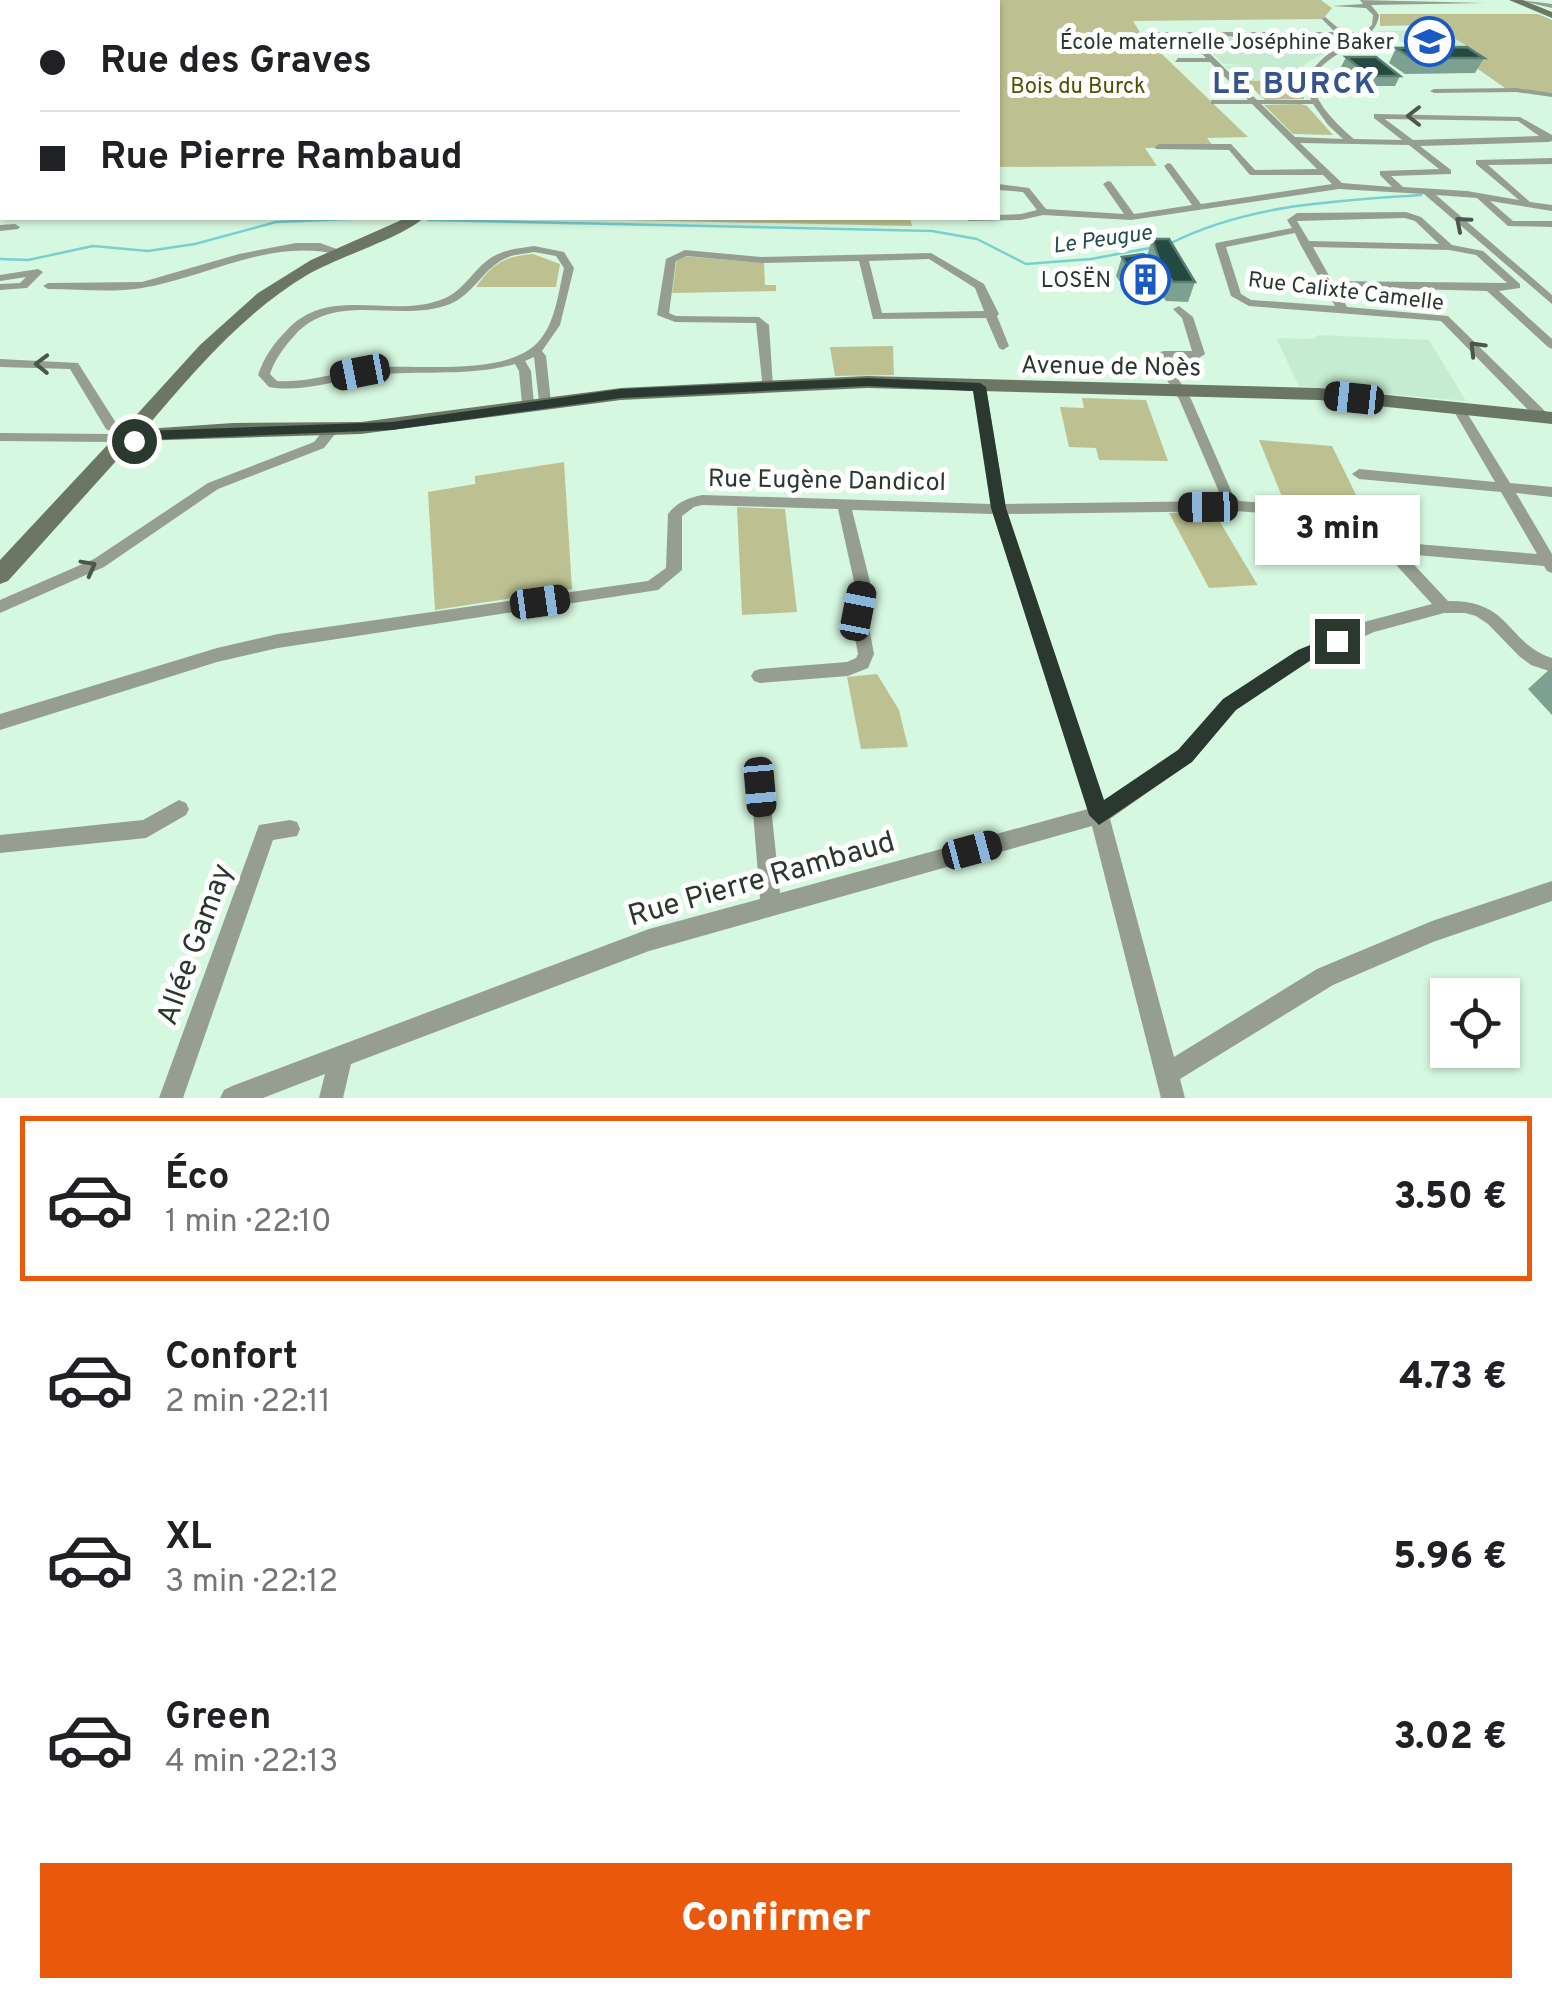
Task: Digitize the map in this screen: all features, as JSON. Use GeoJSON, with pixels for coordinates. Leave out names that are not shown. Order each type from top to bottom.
{"type":"FeatureCollection","features":[{"type":"Feature","properties":{"kind":"street"},"geometry":{"type":"LineString","coordinates":[[1514,0],[1552,16]]}},
{"type":"Feature","properties":{"kind":"street"},"geometry":{"type":"LineString","coordinates":[[1524,0],[1552,6]]}},
{"type":"Feature","properties":{"kind":"street"},"geometry":{"type":"LineString","coordinates":[[1335,6],[1479,2],[1494,10]]}},
{"type":"Feature","properties":{"kind":"street"},"geometry":{"type":"LineString","coordinates":[[1351,141],[1314,102],[1311,80],[1315,69],[1376,26],[1376,18],[1366,3]]}},
{"type":"Feature","properties":{"kind":"street"},"geometry":{"type":"LineString","coordinates":[[1325,19],[1354,41]]}},
{"type":"Feature","properties":{"kind":"street"},"geometry":{"type":"LineString","coordinates":[[1211,20],[1226,34]]}},
{"type":"Feature","properties":{"kind":"street"},"geometry":{"type":"LineString","coordinates":[[1140,34],[1367,34]]}},
{"type":"Feature","properties":{"kind":"street"},"geometry":{"type":"LineString","coordinates":[[1202,36],[1193,41],[1339,186]]}},
{"type":"Feature","properties":{"kind":"street"},"geometry":{"type":"LineString","coordinates":[[1178,60],[1212,60]]}},
{"type":"Feature","properties":{"kind":"street"},"geometry":{"type":"LineString","coordinates":[[1434,91],[1516,90],[1552,95]]}},
{"type":"Feature","properties":{"kind":"street"},"geometry":{"type":"LineString","coordinates":[[1214,102],[1314,102]]}},
{"type":"Feature","properties":{"kind":"street"},"geometry":{"type":"LineString","coordinates":[[1399,188],[1383,172],[1448,172],[1378,116],[1520,119],[1551,139]]}},
{"type":"Feature","properties":{"kind":"street"},"geometry":{"type":"LineString","coordinates":[[1294,140],[1551,139]]}},
{"type":"Feature","properties":{"kind":"street"},"geometry":{"type":"LineString","coordinates":[[1159,147],[1231,148],[1252,173],[1325,172]]}},
{"type":"Feature","properties":{"kind":"street"},"geometry":{"type":"LineString","coordinates":[[1529,204],[1479,162],[1552,161]]}},
{"type":"Feature","properties":{"kind":"street"},"geometry":{"type":"LineString","coordinates":[[1168,166],[1199,208]]}},
{"type":"Feature","properties":{"kind":"street"},"geometry":{"type":"LineString","coordinates":[[1108,184],[1131,217]]}},
{"type":"Feature","properties":{"kind":"street"},"geometry":{"type":"LineString","coordinates":[[1000,217],[1043,212],[1131,217],[1339,186],[1424,190],[1552,208]]}},
{"type":"Feature","properties":{"kind":"street"},"geometry":{"type":"LineString","coordinates":[[1000,187],[1026,190],[1043,212]]}},
{"type":"Feature","properties":{"kind":"street"},"geometry":{"type":"LineString","coordinates":[[1424,190],[1552,301]]}},
{"type":"Feature","properties":{"kind":"street"},"geometry":{"type":"LineString","coordinates":[[1478,196],[1511,224],[1552,224]]}},
{"type":"Feature","properties":{"kind":"street"},"geometry":{"type":"LineString","coordinates":[[1343,310],[1292,220],[1297,216],[1413,216],[1449,247]]}},
{"type":"Feature","properties":{"kind":"street"},"geometry":{"type":"LineString","coordinates":[[0,575],[125,435],[252,306],[286,281],[340,252],[412,220]]}},
{"type":"Feature","properties":{"kind":"street"},"geometry":{"type":"LineString","coordinates":[[0,228],[16,227]]}},
{"type":"Feature","properties":{"kind":"street","name":"Rue Calixte Camelle"},"geometry":{"type":"LineString","coordinates":[[1297,230],[1220,245],[1236,296],[1250,302],[1449,320],[1548,418]]}},
{"type":"Feature","properties":{"kind":"street"},"geometry":{"type":"LineString","coordinates":[[1305,244],[1449,247],[1479,253],[1516,286]]}},
{"type":"Feature","properties":{"kind":"street"},"geometry":{"type":"LineString","coordinates":[[48,286],[140,285],[296,247],[328,247],[340,252]]}},
{"type":"Feature","properties":{"kind":"street"},"geometry":{"type":"LineString","coordinates":[[521,250],[560,254],[569,268],[554,326],[535,352],[518,360],[486,368],[391,368],[284,386],[273,384],[264,376],[287,334],[316,312],[340,305],[410,309],[436,306],[470,287],[486,263],[521,250]]}},
{"type":"Feature","properties":{"kind":"street"},"geometry":{"type":"LineString","coordinates":[[768,386],[763,325],[759,320],[675,320],[663,315],[670,259],[685,253],[761,260],[932,256],[980,286],[1003,346]]}},
{"type":"Feature","properties":{"kind":"street"},"geometry":{"type":"LineString","coordinates":[[863,256],[877,317],[993,314]]}},
{"type":"Feature","properties":{"kind":"street"},"geometry":{"type":"LineString","coordinates":[[0,278],[38,272],[22,286],[0,287]]}},
{"type":"Feature","properties":{"kind":"street"},"geometry":{"type":"LineString","coordinates":[[1328,284],[1552,286]]}},
{"type":"Feature","properties":{"kind":"street"},"geometry":{"type":"LineString","coordinates":[[1490,288],[1552,345]]}},
{"type":"Feature","properties":{"kind":"street"},"geometry":{"type":"LineString","coordinates":[[1179,310],[1187,318],[1199,354],[1164,355],[1160,360],[1180,392],[1226,495],[1235,506]]}},
{"type":"Feature","properties":{"kind":"street"},"geometry":{"type":"LineString","coordinates":[[535,352],[540,356],[537,403]]}},
{"type":"Feature","properties":{"kind":"street"},"geometry":{"type":"LineString","coordinates":[[518,360],[537,403]]}},
{"type":"Feature","properties":{"kind":"street"},"geometry":{"type":"LineString","coordinates":[[0,364],[74,366],[111,426],[125,435]]}},
{"type":"Feature","properties":{"kind":"street","name":"Avenue de Noès"},"geometry":{"type":"LineString","coordinates":[[125,435],[392,426],[621,394],[867,382],[1319,394],[1548,418]]}},
{"type":"Feature","properties":{"kind":"street"},"geometry":{"type":"LineString","coordinates":[[980,387],[998,508],[1099,815],[1173,1098]]}},
{"type":"Feature","properties":{"kind":"street"},"geometry":{"type":"LineString","coordinates":[[1458,408],[1551,563]]}},
{"type":"Feature","properties":{"kind":"street"},"geometry":{"type":"LineString","coordinates":[[0,607],[99,562],[212,486],[319,445],[332,429]]}},
{"type":"Feature","properties":{"kind":"street"},"geometry":{"type":"LineString","coordinates":[[0,438],[125,435]]}},
{"type":"Feature","properties":{"kind":"street"},"geometry":{"type":"LineString","coordinates":[[1359,474],[1552,492]]}},
{"type":"Feature","properties":{"kind":"street","name":"Rue Eugène Dandicol"},"geometry":{"type":"LineString","coordinates":[[0,722],[217,655],[278,641],[652,586],[674,570],[676,514],[688,502],[702,500],[998,508],[1235,506],[1360,515],[1444,607]]}},
{"type":"Feature","properties":{"kind":"street"},"geometry":{"type":"LineString","coordinates":[[760,676],[783,682],[862,663],[866,654],[858,611],[861,572],[844,504]]}},
{"type":"Feature","properties":{"kind":"street"},"geometry":{"type":"LineString","coordinates":[[1391,546],[1551,563]]}},
{"type":"Feature","properties":{"kind":"street"},"geometry":{"type":"LineString","coordinates":[[1444,607],[1464,607],[1496,619],[1529,655],[1552,664]]}},
{"type":"Feature","properties":{"kind":"street","name":"Rue Pierre Rambaud"},"geometry":{"type":"LineString","coordinates":[[232,1098],[649,940],[1099,815],[1185,756],[1229,704],[1305,655],[1370,627],[1444,607]]}},
{"type":"Feature","properties":{"kind":"street"},"geometry":{"type":"LineString","coordinates":[[760,787],[771,905]]}},
{"type":"Feature","properties":{"kind":"street"},"geometry":{"type":"LineString","coordinates":[[0,844],[146,829],[180,809]]}},
{"type":"Feature","properties":{"kind":"street","name":"Allée Gamay"},"geometry":{"type":"LineString","coordinates":[[171,1098],[266,832],[290,830]]}},
{"type":"Feature","properties":{"kind":"street"},"geometry":{"type":"LineString","coordinates":[[1167,1074],[1325,977],[1432,932],[1552,891]]}},
{"type":"Feature","properties":{"kind":"street"},"geometry":{"type":"LineString","coordinates":[[331,1098],[341,1058]]}},
{"type":"Feature","properties":{"kind":"shaded area","name":"École maternelle Joséphine Baker"},"geometry":{"type":"Polygon","coordinates":[[[1441,30],[1469,47],[1429,47],[1370,36],[1378,31],[1441,30]]]}},
{"type":"Feature","properties":{"kind":"shaded area"},"geometry":{"type":"Polygon","coordinates":[[[1211,35],[1336,36],[1344,42],[1305,64],[1301,80],[1239,81],[1225,66],[1250,65],[1223,64],[1211,51],[1225,50],[1211,35]]]}},
{"type":"Feature","properties":{"kind":"shaded area"},"geometry":{"type":"Polygon","coordinates":[[[1319,335],[1429,340],[1466,401],[1299,386],[1276,338],[1312,339],[1319,335]]]}},
{"type":"Feature","properties":{"kind":"green space","name":"Bois du Burck"},"geometry":{"type":"Polygon","coordinates":[[[1000,0],[1321,0],[1332,8],[1323,19],[1133,21],[1141,34],[1248,137],[1207,138],[1214,147],[1145,148],[1157,166],[1000,167],[1000,0]]]}},
{"type":"Feature","properties":{"kind":"green space"},"geometry":{"type":"Polygon","coordinates":[[[1380,14],[1538,14],[1552,20],[1552,93],[1505,88],[1468,62],[1467,46],[1433,25],[1380,26],[1380,14]]]}},
{"type":"Feature","properties":{"kind":"green space"},"geometry":{"type":"Polygon","coordinates":[[[1301,80],[1304,99],[1265,100],[1245,81],[1301,80]]]}},
{"type":"Feature","properties":{"kind":"green space"},"geometry":{"type":"Polygon","coordinates":[[[1301,104],[1333,135],[1293,134],[1264,105],[1301,104]]]}},
{"type":"Feature","properties":{"kind":"green space"},"geometry":{"type":"Polygon","coordinates":[[[626,220],[910,220],[912,226],[626,220]]]}},
{"type":"Feature","properties":{"kind":"green space"},"geometry":{"type":"Polygon","coordinates":[[[533,254],[560,264],[556,287],[476,287],[500,263],[533,254]]]}},
{"type":"Feature","properties":{"kind":"green space"},"geometry":{"type":"Polygon","coordinates":[[[683,256],[764,263],[765,285],[776,285],[776,291],[672,293],[677,259],[683,256]]]}},
{"type":"Feature","properties":{"kind":"green space"},"geometry":{"type":"Polygon","coordinates":[[[893,346],[894,375],[835,376],[830,347],[893,346]]]}},
{"type":"Feature","properties":{"kind":"green space"},"geometry":{"type":"Polygon","coordinates":[[[1082,398],[1146,400],[1168,461],[1099,460],[1096,448],[1069,447],[1060,407],[1084,408],[1082,398]]]}},
{"type":"Feature","properties":{"kind":"green space"},"geometry":{"type":"Polygon","coordinates":[[[1259,440],[1332,446],[1363,509],[1285,504],[1259,440]]]}},
{"type":"Feature","properties":{"kind":"green space"},"geometry":{"type":"Polygon","coordinates":[[[564,462],[572,589],[435,610],[428,492],[475,484],[475,476],[564,462]]]}},
{"type":"Feature","properties":{"kind":"green space"},"geometry":{"type":"Polygon","coordinates":[[[737,507],[785,509],[797,612],[742,615],[737,507]]]}},
{"type":"Feature","properties":{"kind":"green space"},"geometry":{"type":"Polygon","coordinates":[[[1214,512],[1257,585],[1209,588],[1169,513],[1214,512]]]}},
{"type":"Feature","properties":{"kind":"green space"},"geometry":{"type":"Polygon","coordinates":[[[877,674],[899,710],[908,747],[861,749],[847,677],[877,674]]]}},
{"type":"Feature","properties":{"kind":"building"},"geometry":{"type":"Polygon","coordinates":[[[1467,47],[1484,58],[1412,58],[1396,48],[1467,47]]]}},
{"type":"Feature","properties":{"kind":"building"},"geometry":{"type":"Polygon","coordinates":[[[1346,57],[1376,57],[1400,76],[1370,76],[1346,57]]]}},
{"type":"Feature","properties":{"kind":"building"},"geometry":{"type":"Polygon","coordinates":[[[1152,239],[1169,239],[1195,282],[1173,282],[1164,269],[1129,268],[1122,257],[1143,254],[1160,262],[1152,239]]]}},
{"type":"Feature","properties":{"kind":"waterway","name":"Le Peugue"},"geometry":{"type":"LineString","coordinates":[[1169,244],[1261,212],[1421,195]]}},
{"type":"Feature","properties":{"kind":"waterway","name":"Le Peugue"},"geometry":{"type":"LineString","coordinates":[[0,259],[28,260],[93,246],[148,251],[195,244],[276,222],[324,220]]}},
{"type":"Feature","properties":{"kind":"waterway","name":"Le Peugue"},"geometry":{"type":"LineString","coordinates":[[428,220],[932,231],[977,239],[1026,264],[1091,259],[1150,248]]}},
{"type":"Feature","properties":{"kind":"place","name":"École maternelle Joséphine Baker"},"geometry":{"type":"Point","coordinates":[1429,41]}},
{"type":"Feature","properties":{"kind":"place","name":"LOSËN"},"geometry":{"type":"Point","coordinates":[1146,279]}},
{"type":"Feature","properties":{"kind":"district","name":"LE BURCK"},"geometry":{"type":"Point","coordinates":[1295,83]}},
{"type":"Feature","properties":{"kind":"route"},"geometry":{"type":"LineString","coordinates":[[134,441],[142,436],[233,429],[392,426],[621,394],[867,382],[980,387],[998,508],[1099,815],[1185,756],[1229,704],[1305,655],[1337,641]]}}]}
